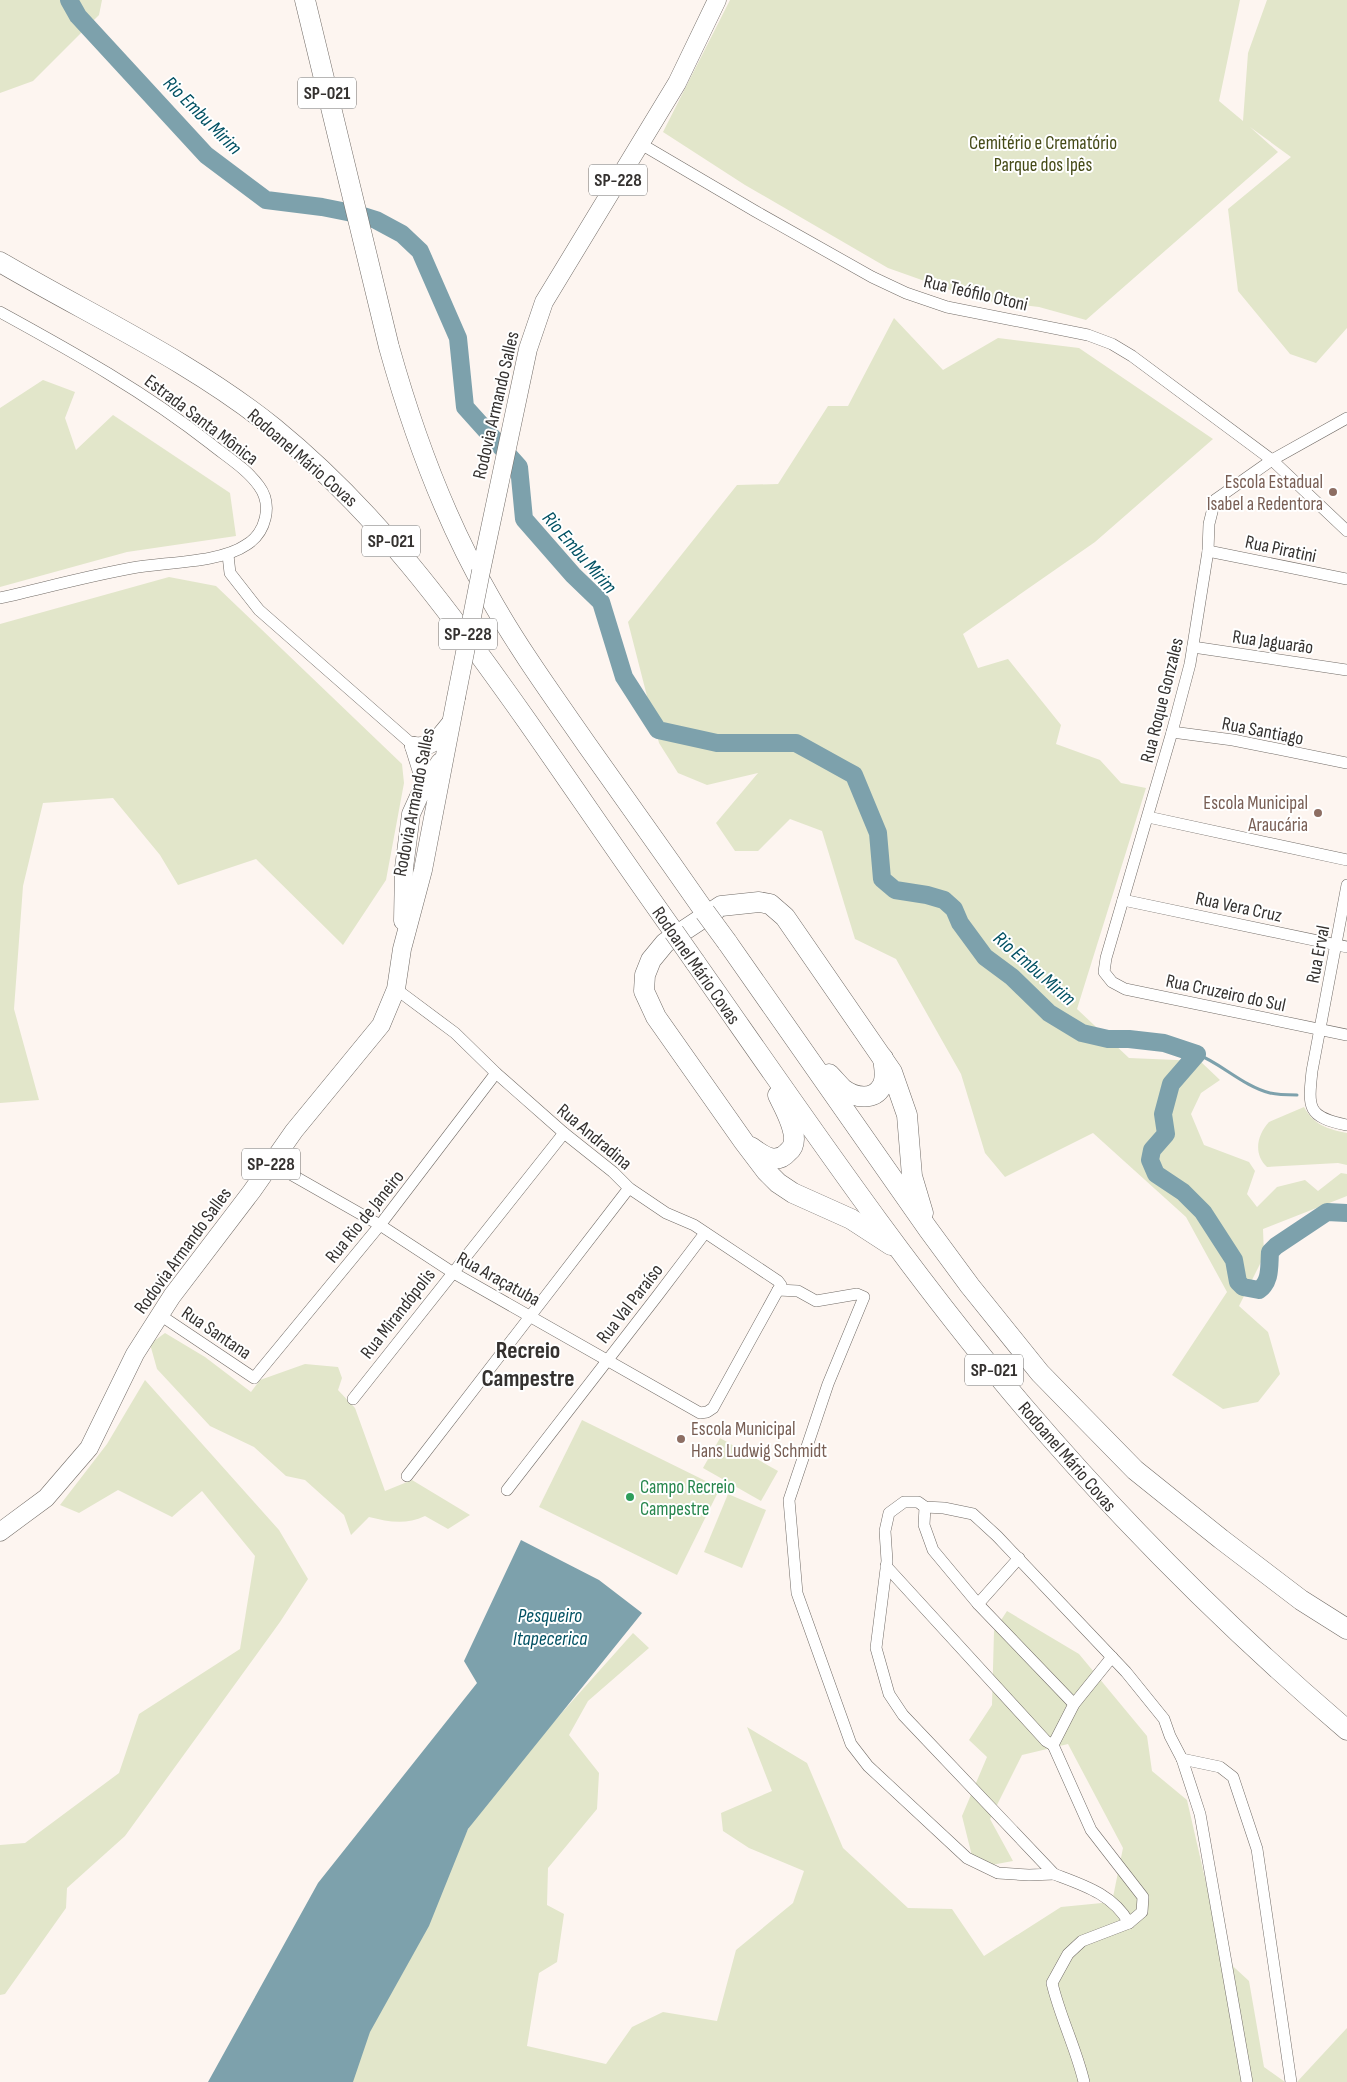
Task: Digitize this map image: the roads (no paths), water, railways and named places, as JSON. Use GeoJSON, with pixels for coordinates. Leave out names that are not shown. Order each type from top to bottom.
{"type":"FeatureCollection","features":[{"type":"Feature","properties":{"kind":"highway","name":"Rodoanel Mário Covas"},"geometry":{"type":"LineString","coordinates":[[305,0],[365,254],[403,399],[420,448],[455,529],[500,616],[555,698],[928,1229],[970,1286],[1040,1373],[1135,1470],[1220,1539],[1302,1600],[1347,1629]]}},
{"type":"Feature","properties":{"kind":"highway","name":"Rodoanel Mário Covas"},"geometry":{"type":"LineString","coordinates":[[0,262],[154,347],[227,392],[303,452],[383,531],[437,597],[493,672],[758,1052],[945,1309],[1023,1406],[1135,1532],[1223,1619],[1347,1730]]}},
{"type":"Feature","properties":{"kind":"highway"},"geometry":{"type":"LineString","coordinates":[[902,1252],[851,1219],[793,1193],[778,1183],[766,1171],[656,1017],[644,991],[645,975],[651,960],[665,944],[721,906],[758,902],[770,904],[785,917],[892,1072],[907,1115],[912,1176],[928,1229]]}},
{"type":"Feature","properties":{"kind":"highway"},"geometry":{"type":"LineString","coordinates":[[795,1040],[844,1089],[856,1096],[866,1097],[875,1094],[882,1086],[885,1073],[882,1056]]}},
{"type":"Feature","properties":{"kind":"highway"},"geometry":{"type":"LineString","coordinates":[[744,1142],[766,1157],[774,1160],[785,1156],[792,1148],[794,1139],[791,1123],[758,1052]]}},
{"type":"Feature","properties":{"kind":"main road","name":"Rodovia Armando Salles"},"geometry":{"type":"LineString","coordinates":[[0,1532],[46,1498],[89,1448],[135,1354],[160,1315],[271,1163],[381,1025],[396,989],[402,949],[423,870],[450,724],[525,362],[536,320],[544,302],[677,83],[717,0]]}},
{"type":"Feature","properties":{"kind":"main road"},"geometry":{"type":"LineString","coordinates":[[402,949],[404,868],[411,814],[425,764],[426,747],[433,743],[450,724]]}},
{"type":"Feature","properties":{"kind":"main road"},"geometry":{"type":"LineString","coordinates":[[425,764],[446,751]]}},
{"type":"Feature","properties":{"kind":"main road"},"geometry":{"type":"LineString","coordinates":[[425,764],[434,808]]}},
{"type":"Feature","properties":{"kind":"street","name":"Rua Teófilo Otoni"},"geometry":{"type":"LineString","coordinates":[[641,144],[754,211],[872,277],[906,293],[947,307],[1088,334],[1112,344],[1132,356],[1272,460],[1347,531]]}},
{"type":"Feature","properties":{"kind":"street","name":"Estrada Santa Mônica"},"geometry":{"type":"LineString","coordinates":[[0,312],[91,362],[181,420],[247,473],[260,487],[266,503],[266,520],[259,534],[247,545],[228,555],[133,568],[0,598]]}},
{"type":"Feature","properties":{"kind":"street","name":"Rua Roque Gonzales"},"geometry":{"type":"LineString","coordinates":[[1104,972],[1106,958],[1148,817],[1194,647],[1208,551],[1208,524],[1214,500],[1233,485],[1272,460],[1347,418]]}},
{"type":"Feature","properties":{"kind":"street","name":"Rua Piratini"},"geometry":{"type":"LineString","coordinates":[[1208,551],[1347,580]]}},
{"type":"Feature","properties":{"kind":"street"},"geometry":{"type":"LineString","coordinates":[[228,555],[230,573],[259,610],[425,764]]}},
{"type":"Feature","properties":{"kind":"street","name":"Rua Jaguarão"},"geometry":{"type":"LineString","coordinates":[[1194,647],[1347,670]]}},
{"type":"Feature","properties":{"kind":"street","name":"Rua Santiago"},"geometry":{"type":"LineString","coordinates":[[1172,732],[1233,740],[1347,764]]}},
{"type":"Feature","properties":{"kind":"street"},"geometry":{"type":"LineString","coordinates":[[1148,817],[1347,860]]}},
{"type":"Feature","properties":{"kind":"street","name":"Rua Erval"},"geometry":{"type":"LineString","coordinates":[[1347,885],[1342,946],[1320,1030],[1310,1094],[1312,1108],[1317,1115],[1347,1125]]}},
{"type":"Feature","properties":{"kind":"street","name":"Rua Vera Cruz"},"geometry":{"type":"LineString","coordinates":[[1123,900],[1342,946]]}},
{"type":"Feature","properties":{"kind":"street","name":"Rua Cruzeiro do Sul"},"geometry":{"type":"LineString","coordinates":[[1104,972],[1112,982],[1126,989],[1347,1035]]}},
{"type":"Feature","properties":{"kind":"street","name":"Rua Andradina"},"geometry":{"type":"LineString","coordinates":[[396,989],[455,1034],[564,1133],[614,1172],[629,1188],[666,1213],[694,1225],[778,1281],[780,1285],[778,1290]]}},
{"type":"Feature","properties":{"kind":"street","name":"Rua Rio de Janeiro"},"geometry":{"type":"LineString","coordinates":[[254,1378],[380,1225],[496,1073]]}},
{"type":"Feature","properties":{"kind":"street","name":"Rua Mirandópolis"},"geometry":{"type":"LineString","coordinates":[[353,1399],[564,1133]]}},
{"type":"Feature","properties":{"kind":"street","name":"Rua Araçatuba"},"geometry":{"type":"LineString","coordinates":[[271,1163],[380,1225],[452,1272],[700,1413],[707,1412],[713,1408],[778,1290]]}},
{"type":"Feature","properties":{"kind":"street"},"geometry":{"type":"LineString","coordinates":[[407,1476],[629,1188]]}},
{"type":"Feature","properties":{"kind":"street","name":"Rua Val Paraíso"},"geometry":{"type":"LineString","coordinates":[[507,1490],[705,1233]]}},
{"type":"Feature","properties":{"kind":"street"},"geometry":{"type":"LineString","coordinates":[[778,1290],[798,1291],[816,1301],[857,1294],[864,1297],[828,1384],[788,1500],[797,1593],[851,1744],[868,1766],[967,1858],[998,1873],[1054,1874],[1102,1894],[1122,1910],[1129,1923]]}},
{"type":"Feature","properties":{"kind":"street","name":"Rua Santana"},"geometry":{"type":"LineString","coordinates":[[160,1315],[254,1378]]}},
{"type":"Feature","properties":{"kind":"street"},"geometry":{"type":"LineString","coordinates":[[1054,1874],[903,1715],[890,1694],[876,1648],[886,1566],[885,1531],[889,1513],[904,1502],[918,1502],[925,1507],[944,1508],[973,1514],[998,1536],[1112,1657],[1164,1719],[1170,1736],[1182,1759],[1200,1814],[1247,2082]]}},
{"type":"Feature","properties":{"kind":"street"},"geometry":{"type":"LineString","coordinates":[[925,1507],[924,1525],[933,1550],[978,1604],[1074,1704]]}},
{"type":"Feature","properties":{"kind":"street"},"geometry":{"type":"LineString","coordinates":[[978,1604],[1019,1558]]}},
{"type":"Feature","properties":{"kind":"street"},"geometry":{"type":"LineString","coordinates":[[886,1566],[1046,1741],[1053,1745],[1091,1830],[1143,1898],[1142,1912],[1129,1923],[1082,1941],[1068,1954],[1052,1982],[1059,2010],[1078,2057],[1084,2082]]}},
{"type":"Feature","properties":{"kind":"street"},"geometry":{"type":"LineString","coordinates":[[1053,1745],[1074,1704],[1112,1657]]}},
{"type":"Feature","properties":{"kind":"street"},"geometry":{"type":"LineString","coordinates":[[1182,1759],[1220,1767],[1233,1777],[1257,1849],[1291,2082]]}},
{"type":"Feature","properties":{"kind":"water","name":"Pesqueiro Itapecerica"},"geometry":{"type":"Polygon","coordinates":[[[521,1540],[599,1580],[642,1613],[468,1829],[429,1926],[370,2032],[353,2082],[208,2082],[318,1883],[477,1683],[464,1661],[521,1540]]]}},
{"type":"Feature","properties":{"kind":"waterway","name":"Rio Embu Mirim"},"geometry":{"type":"LineString","coordinates":[[69,0],[78,16],[206,155],[266,200],[322,207],[376,220],[402,234],[420,251],[458,338],[465,407],[519,467],[524,519],[573,575],[601,602],[624,677],[658,730],[717,743],[796,743],[854,775],[878,833],[882,879],[895,890],[944,900],[954,909],[960,923],[985,957],[1012,977],[1049,1013],[1082,1033],[1108,1039],[1164,1043],[1197,1054],[1171,1084],[1163,1114],[1166,1134],[1152,1150],[1150,1160],[1156,1174],[1183,1192],[1203,1212],[1234,1260],[1238,1282],[1243,1287],[1259,1290],[1263,1287],[1269,1273],[1270,1252],[1276,1246],[1327,1212],[1347,1213]]}},
{"type":"Feature","properties":{"kind":"waterway"},"geometry":{"type":"LineString","coordinates":[[1197,1054],[1260,1090],[1276,1094],[1297,1095]]}},
{"type":"Feature","properties":{"kind":"place","name":"Escola Estadual Isabel a Redentora"},"geometry":{"type":"Point","coordinates":[1333,492]}},
{"type":"Feature","properties":{"kind":"place","name":"Escola Municipal Araucária"},"geometry":{"type":"Point","coordinates":[1318,813]}},
{"type":"Feature","properties":{"kind":"place","name":"Escola Municipal Hans Ludwig Schmidt"},"geometry":{"type":"Point","coordinates":[681,1439]}},
{"type":"Feature","properties":{"kind":"place","name":"Campo Recreio Campestre"},"geometry":{"type":"Point","coordinates":[630,1497]}},
{"type":"Feature","properties":{"kind":"district","name":"Recreio Campestre"},"geometry":{"type":"Point","coordinates":[528,1364]}},
{"type":"Feature","properties":{"kind":"park label","name":"Cemitério e Crematório Parque dos Ipês"},"geometry":{"type":"Point","coordinates":[1043,153]}}]}
